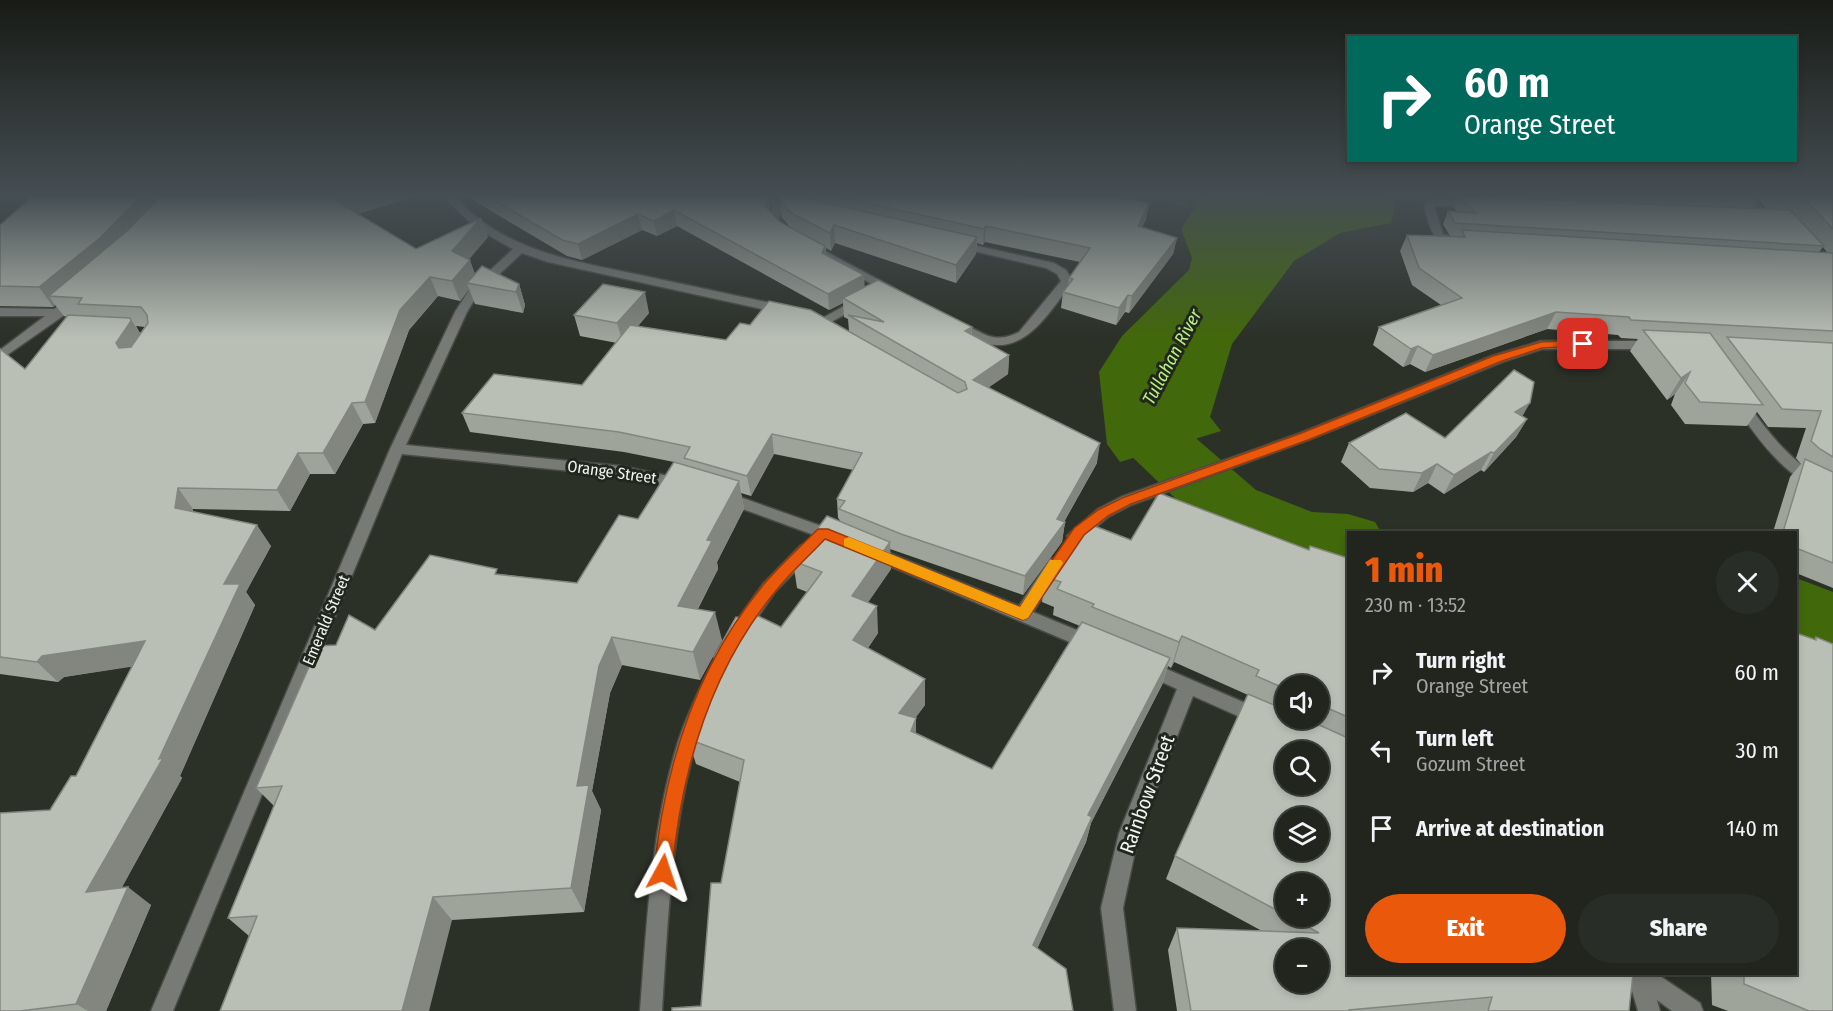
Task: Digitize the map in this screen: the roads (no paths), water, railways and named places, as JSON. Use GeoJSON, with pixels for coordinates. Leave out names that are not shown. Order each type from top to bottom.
{"type":"FeatureCollection","features":[{"type":"Feature","properties":{"kind":"street"},"geometry":{"type":"LineString","coordinates":[[506,243],[548,259],[756,302],[813,322],[886,287]]}},
{"type":"Feature","properties":{"kind":"street"},"geometry":{"type":"LineString","coordinates":[[808,243],[905,298]]}},
{"type":"Feature","properties":{"kind":"street"},"geometry":{"type":"LineString","coordinates":[[943,318],[981,339],[1006,343],[1023,335],[1067,280],[1062,272],[1050,265],[953,243]]}},
{"type":"Feature","properties":{"kind":"street","name":"Emerald Street"},"geometry":{"type":"LineString","coordinates":[[162,1011],[397,449],[461,312],[473,292],[520,249]]}},
{"type":"Feature","properties":{"kind":"street"},"geometry":{"type":"LineString","coordinates":[[0,356],[59,313],[85,290]]}},
{"type":"Feature","properties":{"kind":"street"},"geometry":{"type":"LineString","coordinates":[[0,312],[59,313]]}},
{"type":"Feature","properties":{"kind":"street"},"geometry":{"type":"LineString","coordinates":[[40,327],[64,327]]}},
{"type":"Feature","properties":{"kind":"street"},"geometry":{"type":"LineString","coordinates":[[1023,614],[1065,549],[1079,532],[1103,513],[1158,490],[1497,358],[1541,345],[1604,343],[1668,345]]}},
{"type":"Feature","properties":{"kind":"street"},"geometry":{"type":"LineString","coordinates":[[1731,391],[1757,427],[1798,473],[1833,490]]}},
{"type":"Feature","properties":{"kind":"street","name":"Orange Street"},"geometry":{"type":"LineString","coordinates":[[397,449],[621,471],[700,489],[823,532],[1100,647]]}},
{"type":"Feature","properties":{"kind":"street"},"geometry":{"type":"LineString","coordinates":[[651,1011],[667,826],[684,750],[711,680],[741,626],[770,588],[823,532]]}},
{"type":"Feature","properties":{"kind":"street"},"geometry":{"type":"LineString","coordinates":[[1133,662],[1274,724]]}},
{"type":"Feature","properties":{"kind":"street","name":"Rainbow Street"},"geometry":{"type":"LineString","coordinates":[[1125,1011],[1112,908],[1129,833],[1188,685]]}},
{"type":"Feature","properties":{"kind":"street"},"geometry":{"type":"LineString","coordinates":[[1638,975],[1649,1011]]}},
{"type":"Feature","properties":{"kind":"street"},"geometry":{"type":"LineString","coordinates":[[1639,975],[1692,1011]]}},
{"type":"Feature","properties":{"kind":"water"},"geometry":{"type":"Polygon","coordinates":[[[1186,243],[1323,243],[1294,261],[1232,344],[1210,417],[1221,431],[1120,462],[1107,444],[1099,372],[1122,336],[1189,270],[1192,258],[1186,243]]]}},
{"type":"Feature","properties":{"kind":"water"},"geometry":{"type":"Polygon","coordinates":[[[1797,578],[1833,592],[1833,652],[1797,640],[1797,578]]]}},
{"type":"Feature","properties":{"kind":"waterway","name":"Tullahan River"},"geometry":{"type":"LineString","coordinates":[[1167,363],[1142,414],[1146,431],[1230,508],[1304,539],[1347,542]]}}]}
